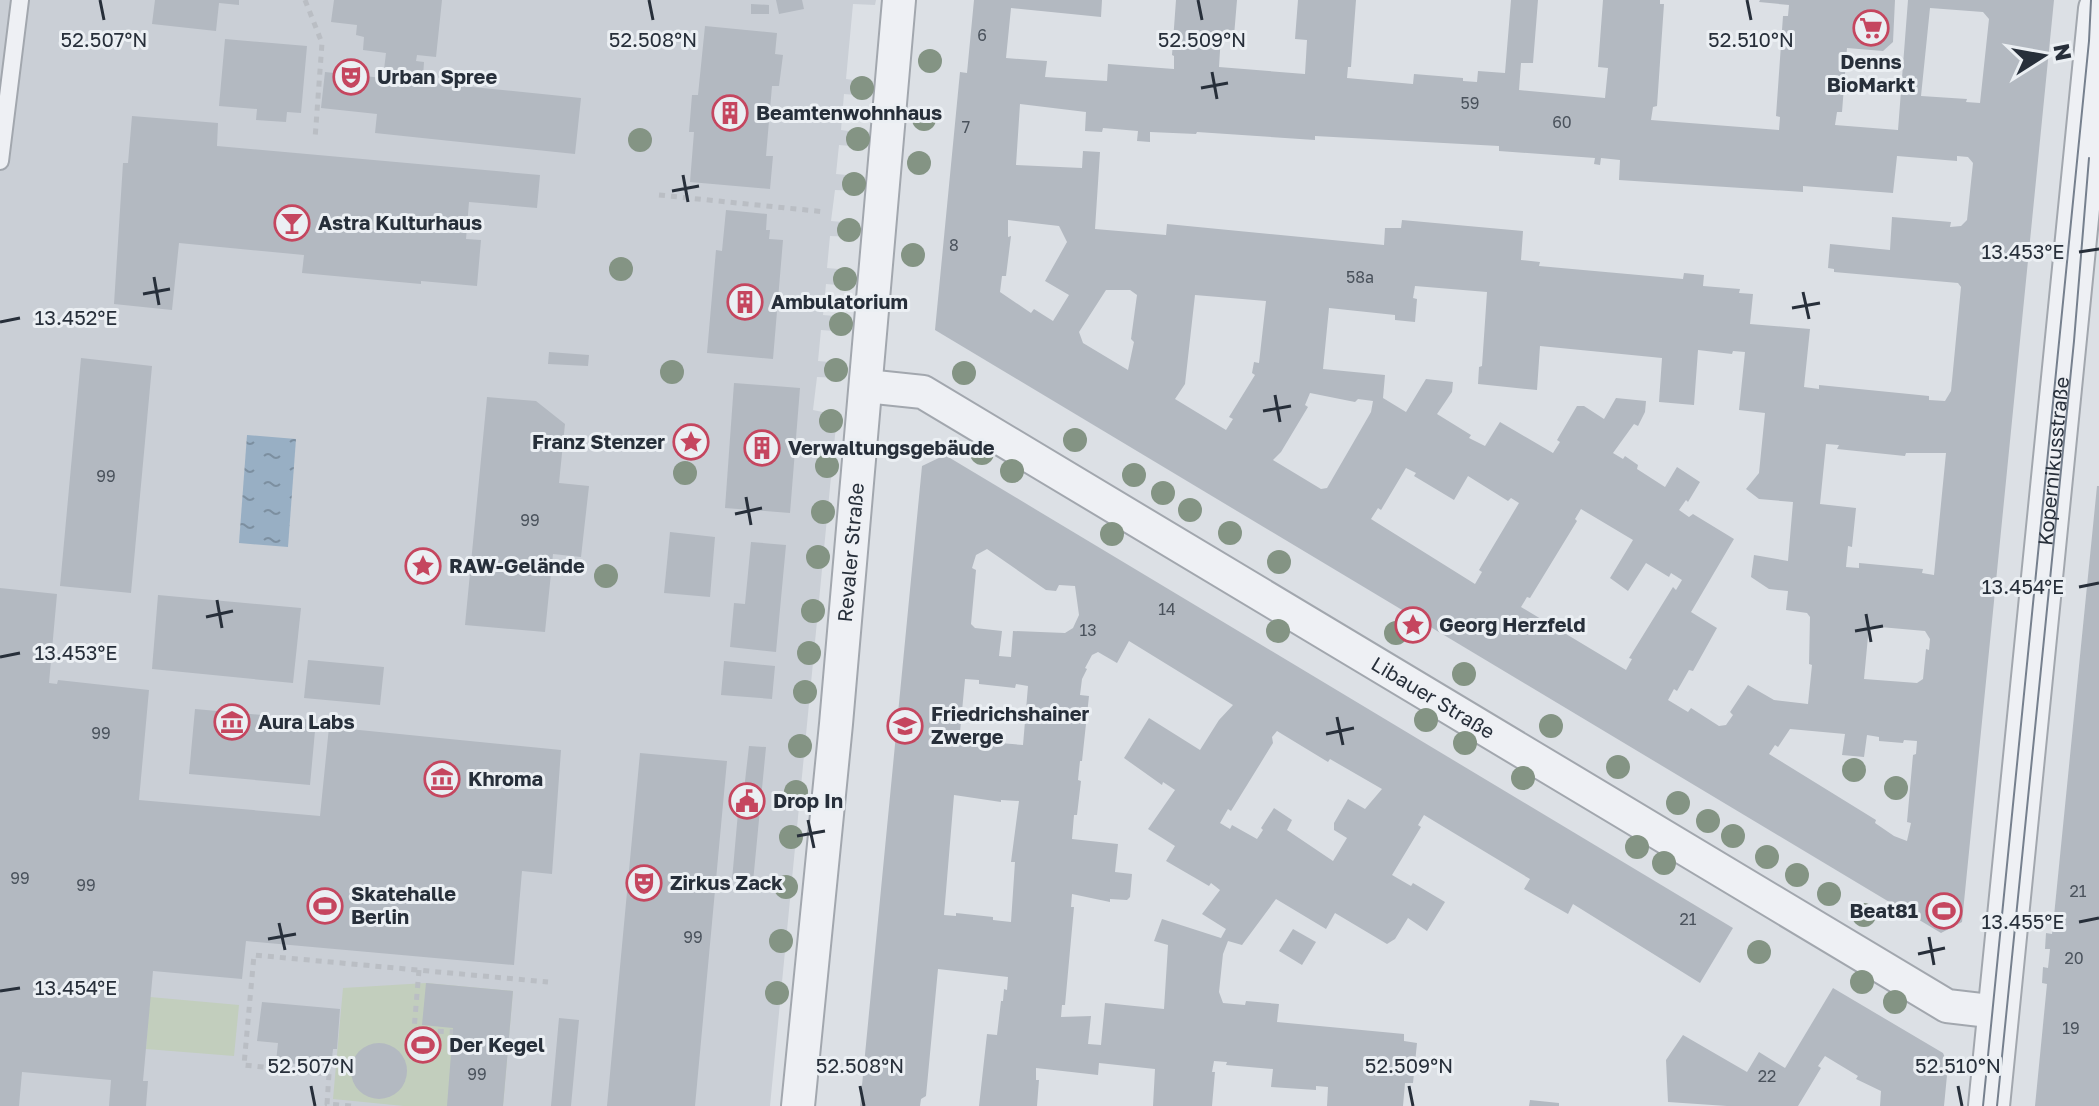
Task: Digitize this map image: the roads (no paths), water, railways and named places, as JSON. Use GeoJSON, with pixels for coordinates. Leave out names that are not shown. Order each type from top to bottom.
{"type":"FeatureCollection","features":[{"type":"Feature","properties":{"kind":"street","name":"Revaler Straße"},"geometry":{"type":"LineString","coordinates":[[798,1106],[899,0]]}},
{"type":"Feature","properties":{"kind":"street","name":"Kopernikusstraße"},"geometry":{"type":"LineString","coordinates":[[1989,1106],[2099,9]]}},
{"type":"Feature","properties":{"kind":"street","name":"Libauer Straße"},"geometry":{"type":"LineString","coordinates":[[866,386],[923,392],[1947,1006],[1998,1012]]}},
{"type":"Feature","properties":{"kind":"lane"},"geometry":{"type":"LineString","coordinates":[[0,161],[20,0]]}},
{"type":"Feature","properties":{"kind":"water"},"geometry":{"type":"Polygon","coordinates":[[[247,435],[296,439],[288,547],[239,543],[247,435]]]}},
{"type":"Feature","properties":{"kind":"tram line"},"geometry":{"type":"LineString","coordinates":[[1983,1106],[2091,0]]}},
{"type":"Feature","properties":{"kind":"tram line"},"geometry":{"type":"LineString","coordinates":[[1997,1106],[2074,341],[2089,158]]}},
{"type":"Feature","properties":{"kind":"place","name":"Denns BioMarkt"},"geometry":{"type":"Point","coordinates":[1871,28]}},
{"type":"Feature","properties":{"kind":"place","name":"Urban Spree"},"geometry":{"type":"Point","coordinates":[351,77]}},
{"type":"Feature","properties":{"kind":"place","name":"Beamtenwohnhaus"},"geometry":{"type":"Point","coordinates":[730,113]}},
{"type":"Feature","properties":{"kind":"place","name":"Astra Kulturhaus"},"geometry":{"type":"Point","coordinates":[292,223]}},
{"type":"Feature","properties":{"kind":"place","name":"Ambulatorium"},"geometry":{"type":"Point","coordinates":[745,302]}},
{"type":"Feature","properties":{"kind":"place","name":"Franz Stenzer"},"geometry":{"type":"Point","coordinates":[691,442]}},
{"type":"Feature","properties":{"kind":"place","name":"Verwaltungsgebäude"},"geometry":{"type":"Point","coordinates":[762,448]}},
{"type":"Feature","properties":{"kind":"place","name":"RAW-Gelände"},"geometry":{"type":"Point","coordinates":[423,566]}},
{"type":"Feature","properties":{"kind":"place","name":"Georg Herzfeld"},"geometry":{"type":"Point","coordinates":[1413,625]}},
{"type":"Feature","properties":{"kind":"place","name":"Aura Labs"},"geometry":{"type":"Point","coordinates":[232,722]}},
{"type":"Feature","properties":{"kind":"place","name":"Friedrichshainer Zwerge"},"geometry":{"type":"Point","coordinates":[905,726]}},
{"type":"Feature","properties":{"kind":"place","name":"Khroma"},"geometry":{"type":"Point","coordinates":[442,779]}},
{"type":"Feature","properties":{"kind":"place","name":"Drop In"},"geometry":{"type":"Point","coordinates":[747,801]}},
{"type":"Feature","properties":{"kind":"place","name":"Zirkus Zack"},"geometry":{"type":"Point","coordinates":[644,883]}},
{"type":"Feature","properties":{"kind":"place","name":"Skatehalle Berlin"},"geometry":{"type":"Point","coordinates":[325,906]}},
{"type":"Feature","properties":{"kind":"place","name":"Beat81"},"geometry":{"type":"Point","coordinates":[1944,911]}},
{"type":"Feature","properties":{"kind":"place","name":"Der Kegel"},"geometry":{"type":"Point","coordinates":[423,1045]}}]}
